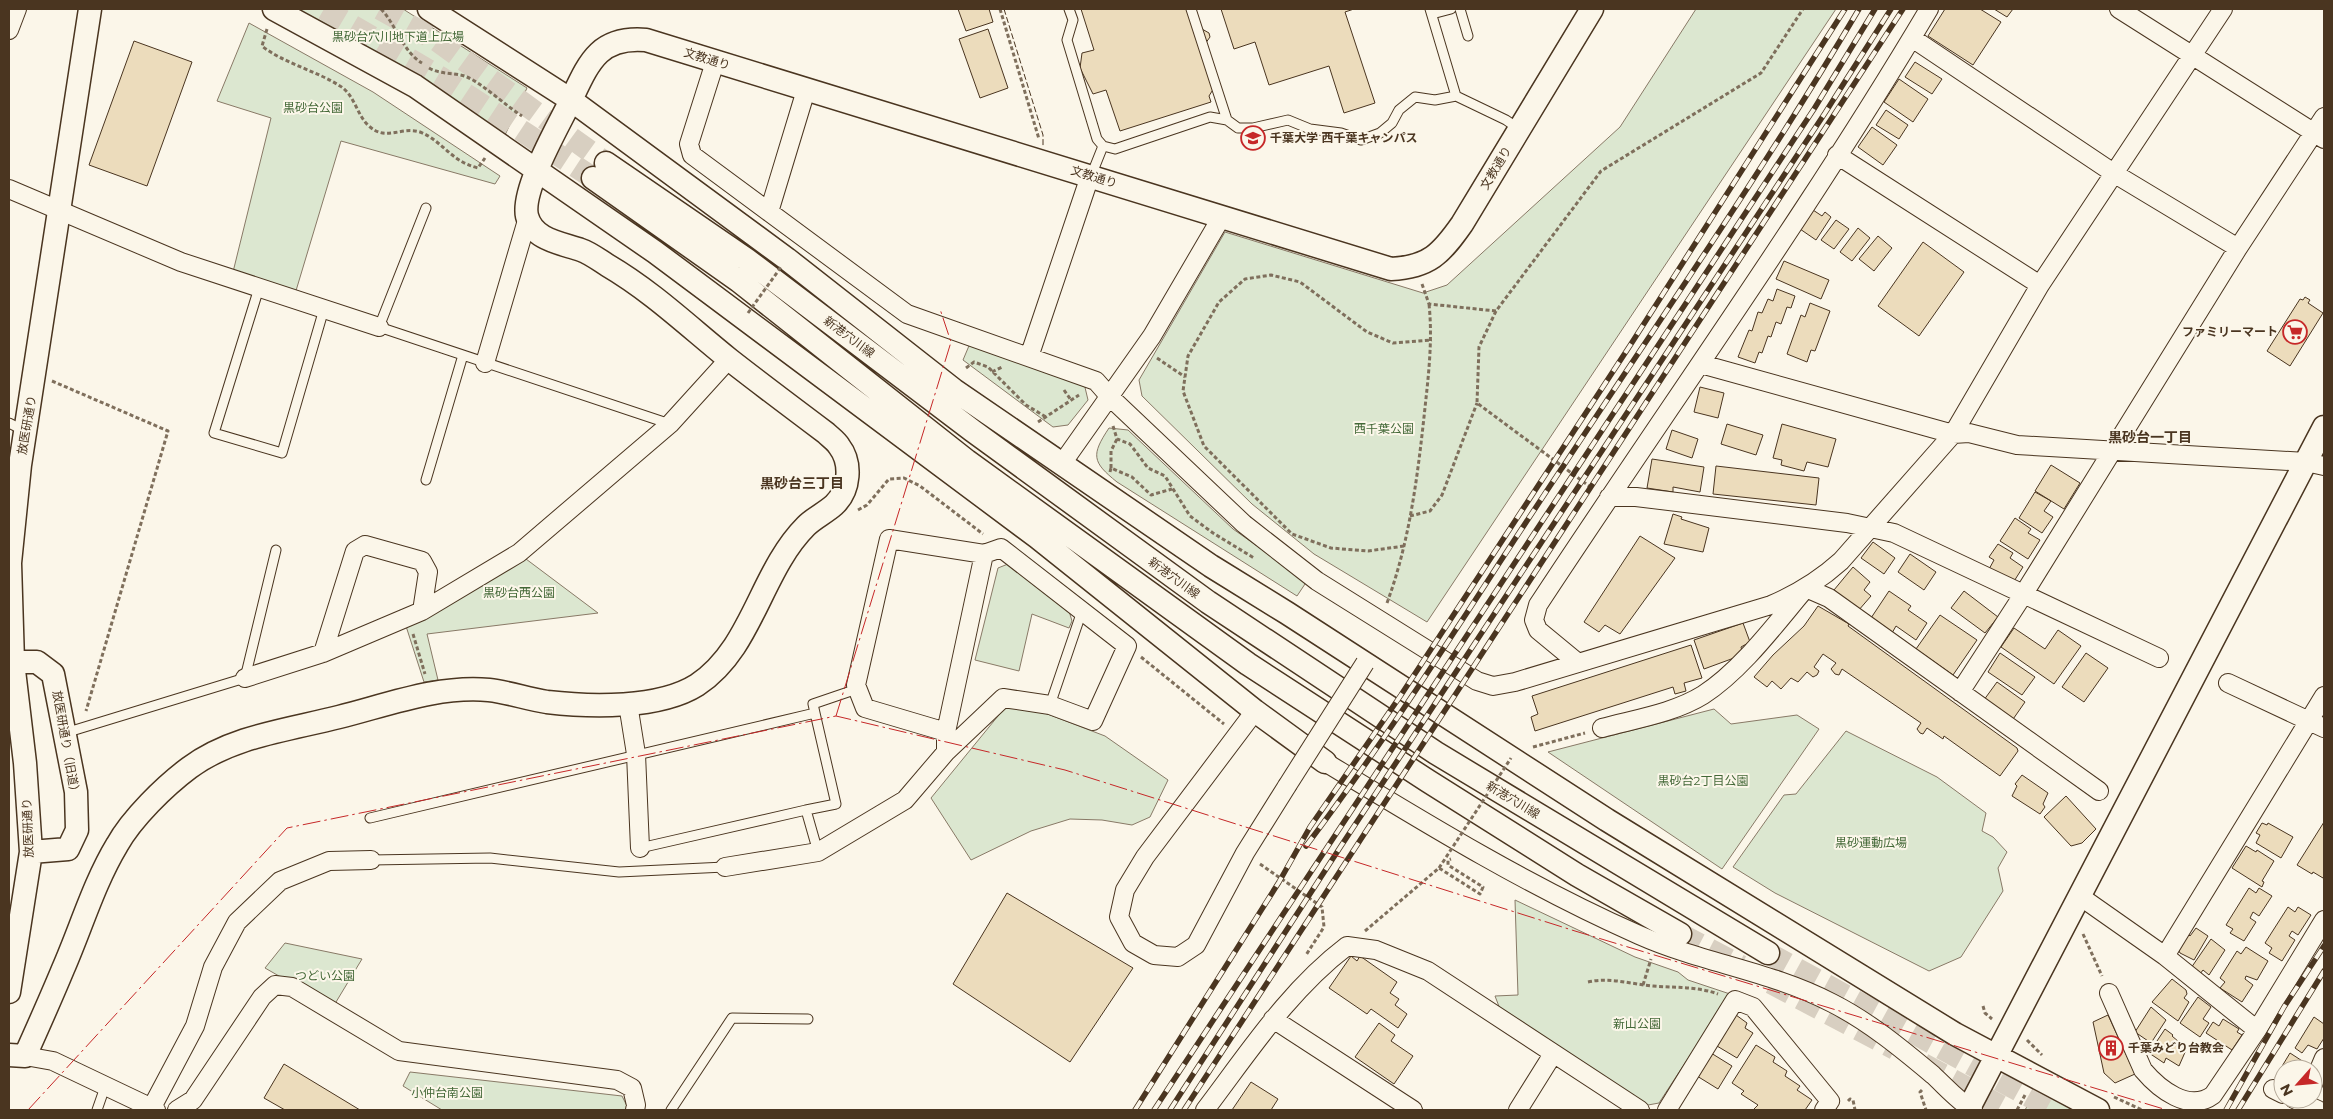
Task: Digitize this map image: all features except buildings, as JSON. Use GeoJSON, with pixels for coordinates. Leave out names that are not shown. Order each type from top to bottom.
{"type":"FeatureCollection","features":[{"type":"Feature","properties":{"kind":"street"},"geometry":{"type":"LineString","coordinates":[[9,30],[17,9]]}},
{"type":"Feature","properties":{"kind":"street","name":"放医研通り"},"geometry":{"type":"LineString","coordinates":[[9,992],[31,852],[25,763],[13,662],[10,563],[20,465],[17,427],[35,374],[90,9]]}},
{"type":"Feature","properties":{"kind":"street"},"geometry":{"type":"LineString","coordinates":[[429,9],[571,100],[787,259],[954,390],[1211,566],[1365,663],[1519,753],[1955,1034],[2100,1109]]}},
{"type":"Feature","properties":{"kind":"street","name":"文教通り"},"geometry":{"type":"LineString","coordinates":[[528,217],[526,203],[537,169],[591,63],[604,48],[614,42],[628,39],[646,40],[806,90],[1092,171],[1221,218],[1391,269],[1412,268],[1431,260],[1448,244],[1592,9]]}},
{"type":"Feature","properties":{"kind":"street"},"geometry":{"type":"LineString","coordinates":[[1578,663],[1538,630],[1534,620],[1538,605],[1609,497],[1701,364],[1929,9]]}},
{"type":"Feature","properties":{"kind":"street"},"geometry":{"type":"LineString","coordinates":[[2119,9],[2319,136]]}},
{"type":"Feature","properties":{"kind":"street"},"geometry":{"type":"LineString","coordinates":[[714,62],[689,144],[692,155],[906,314],[1096,381],[1110,397],[1244,524],[1317,581],[1477,681],[1493,686],[1515,682],[1771,605],[1806,588],[1824,576],[1873,527],[1953,434],[2040,285],[2224,9]]}},
{"type":"Feature","properties":{"kind":"street"},"geometry":{"type":"LineString","coordinates":[[270,18],[415,86],[655,252],[1038,537],[1255,711],[1326,762],[1530,882],[1585,910],[1641,936],[1772,978],[1834,1004],[1866,1024],[1918,1064],[1970,1110],[1996,1056],[2315,464],[2324,427]]}},
{"type":"Feature","properties":{"kind":"street"},"geometry":{"type":"LineString","coordinates":[[1912,38],[2115,174],[2238,248]]}},
{"type":"Feature","properties":{"kind":"street"},"geometry":{"type":"LineString","coordinates":[[769,212],[806,90]]}},
{"type":"Feature","properties":{"kind":"street"},"geometry":{"type":"LineString","coordinates":[[1960,692],[2023,596],[2238,248],[2319,136],[2324,116]]}},
{"type":"Feature","properties":{"kind":"street"},"geometry":{"type":"LineString","coordinates":[[1837,155],[2040,285]]}},
{"type":"Feature","properties":{"kind":"street","name":"新港穴川線"},"geometry":{"type":"LineString","coordinates":[[1680,934],[1577,875],[1248,664],[966,461],[600,171],[746,258],[972,431],[1208,602],[1436,753],[1768,953]]}},
{"type":"Feature","properties":{"kind":"street"},"geometry":{"type":"LineString","coordinates":[[1029,357],[1092,171]]}},
{"type":"Feature","properties":{"kind":"street"},"geometry":{"type":"LineString","coordinates":[[9,189],[61,209],[181,262],[379,328]]}},
{"type":"Feature","properties":{"kind":"street"},"geometry":{"type":"LineString","coordinates":[[371,860],[330,861],[280,881],[237,922],[213,967],[195,1026],[153,1110],[53,1061],[17,1055],[101,874],[118,842],[146,807],[189,768],[214,752],[255,736],[430,694],[460,690],[489,690],[545,702],[589,705],[628,704],[670,697],[697,685],[727,657],[746,627],[792,542],[808,524],[834,505],[845,492],[847,482],[846,466],[840,447],[826,433],[729,359],[680,316],[630,278],[583,251],[545,239],[531,227],[528,217]]}},
{"type":"Feature","properties":{"kind":"street"},"geometry":{"type":"LineString","coordinates":[[485,363],[528,217]]}},
{"type":"Feature","properties":{"kind":"street"},"geometry":{"type":"LineString","coordinates":[[1061,465],[1152,336],[1221,218]]}},
{"type":"Feature","properties":{"kind":"street"},"geometry":{"type":"LineString","coordinates":[[246,678],[323,653],[415,614],[519,553],[670,424],[729,359]]}},
{"type":"Feature","properties":{"kind":"street"},"geometry":{"type":"LineString","coordinates":[[1701,364],[1953,434],[1969,433],[2017,445],[2315,464]]}},
{"type":"Feature","properties":{"kind":"street"},"geometry":{"type":"LineString","coordinates":[[1609,497],[1636,497],[1873,527],[1894,533],[2023,596],[2159,658]]}},
{"type":"Feature","properties":{"kind":"street"},"geometry":{"type":"LineString","coordinates":[[725,867],[818,852],[906,800],[946,752],[1003,698],[1050,705],[1093,721],[1127,646],[1001,548],[984,554],[890,539],[856,685],[857,689],[864,708],[946,732]]}},
{"type":"Feature","properties":{"kind":"street"},"geometry":{"type":"LineString","coordinates":[[323,653],[355,551],[359,546],[365,545],[422,562],[428,572],[415,614]]}},
{"type":"Feature","properties":{"kind":"street"},"geometry":{"type":"LineString","coordinates":[[946,752],[946,732],[984,554]]}},
{"type":"Feature","properties":{"kind":"street"},"geometry":{"type":"LineString","coordinates":[[1806,588],[1829,598],[2099,791]]}},
{"type":"Feature","properties":{"kind":"street"},"geometry":{"type":"LineString","coordinates":[[1602,728],[1664,710],[1704,694],[1754,650],[1806,588]]}},
{"type":"Feature","properties":{"kind":"street","name":"放医研通り（旧道）"},"geometry":{"type":"LineString","coordinates":[[13,662],[37,662],[53,674],[73,731],[77,830],[68,849],[31,852]]}},
{"type":"Feature","properties":{"kind":"street"},"geometry":{"type":"LineString","coordinates":[[1255,711],[1145,857],[1125,890],[1119,916],[1133,943],[1154,954],[1178,956],[1196,945],[1245,853],[1365,663]]}},
{"type":"Feature","properties":{"kind":"street"},"geometry":{"type":"LineString","coordinates":[[2228,683],[2317,725]]}},
{"type":"Feature","properties":{"kind":"street"},"geometry":{"type":"LineString","coordinates":[[2165,956],[2317,725],[2324,696]]}},
{"type":"Feature","properties":{"kind":"street"},"geometry":{"type":"LineString","coordinates":[[628,704],[636,754],[640,848]]}},
{"type":"Feature","properties":{"kind":"street"},"geometry":{"type":"LineString","coordinates":[[2081,897],[2165,956],[2258,1030]]}},
{"type":"Feature","properties":{"kind":"street"},"geometry":{"type":"LineString","coordinates":[[2109,993],[2143,1070],[2161,1087],[2183,1100],[2200,1102],[2214,1096],[2258,1030],[2324,920]]}},
{"type":"Feature","properties":{"kind":"street"},"geometry":{"type":"LineString","coordinates":[[1205,1110],[1273,1019],[1319,968],[1347,946],[1376,950],[1428,971],[1640,1110]]}},
{"type":"Feature","properties":{"kind":"street"},"geometry":{"type":"LineString","coordinates":[[176,1110],[193,1100],[262,997],[275,985],[292,986],[399,1051],[617,1080],[632,1088],[636,1105],[634,1110]]}},
{"type":"Feature","properties":{"kind":"street"},"geometry":{"type":"LineString","coordinates":[[1666,1110],[1735,1000],[1753,1008],[1830,1101],[1824,1110]]}},
{"type":"Feature","properties":{"kind":"street"},"geometry":{"type":"LineString","coordinates":[[1273,1019],[1413,1110]]}},
{"type":"Feature","properties":{"kind":"street"},"geometry":{"type":"LineString","coordinates":[[1518,1110],[1553,1054]]}},
{"type":"Feature","properties":{"kind":"lane"},"geometry":{"type":"LineString","coordinates":[[1069,9],[1073,20],[1068,40],[1097,139],[1103,146],[1115,149],[1210,117],[1227,120],[1238,128],[1253,128],[1288,120],[1310,129],[1341,133],[1361,140],[1380,134],[1392,123],[1399,110],[1415,97],[1435,100],[1456,96],[1506,120],[1520,129]]}},
{"type":"Feature","properties":{"kind":"lane"},"geometry":{"type":"LineString","coordinates":[[1191,9],[1227,120]]}},
{"type":"Feature","properties":{"kind":"lane"},"geometry":{"type":"LineString","coordinates":[[1451,9],[1431,12],[1456,96]]}},
{"type":"Feature","properties":{"kind":"lane"},"geometry":{"type":"LineString","coordinates":[[1460,9],[1468,36]]}},
{"type":"Feature","properties":{"kind":"lane"},"geometry":{"type":"LineString","coordinates":[[1092,171],[1103,146]]}},
{"type":"Feature","properties":{"kind":"lane"},"geometry":{"type":"LineString","coordinates":[[426,208],[379,328],[670,424]]}},
{"type":"Feature","properties":{"kind":"lane"},"geometry":{"type":"LineString","coordinates":[[259,288],[214,433],[282,453],[324,309]]}},
{"type":"Feature","properties":{"kind":"lane"},"geometry":{"type":"LineString","coordinates":[[426,480],[462,355]]}},
{"type":"Feature","properties":{"kind":"lane"},"geometry":{"type":"LineString","coordinates":[[73,731],[246,678],[276,550]]}},
{"type":"Feature","properties":{"kind":"lane"},"geometry":{"type":"LineString","coordinates":[[1050,705],[1082,611]]}},
{"type":"Feature","properties":{"kind":"lane"},"geometry":{"type":"LineString","coordinates":[[640,848],[836,804],[813,704],[857,689]]}},
{"type":"Feature","properties":{"kind":"lane"},"geometry":{"type":"LineString","coordinates":[[370,818],[815,713]]}},
{"type":"Feature","properties":{"kind":"lane"},"geometry":{"type":"LineString","coordinates":[[806,810],[818,852]]}},
{"type":"Feature","properties":{"kind":"lane"},"geometry":{"type":"LineString","coordinates":[[371,860],[490,858],[619,872],[725,867]]}},
{"type":"Feature","properties":{"kind":"lane"},"geometry":{"type":"LineString","coordinates":[[671,1110],[732,1018],[808,1019]]}},
{"type":"Feature","properties":{"kind":"lane"},"geometry":{"type":"LineString","coordinates":[[97,1110],[105,1087]]}},
{"type":"Feature","properties":{"kind":"path"},"geometry":{"type":"LineString","coordinates":[[380,9],[392,21],[409,53],[415,59],[436,72],[465,76],[522,116]]}},
{"type":"Feature","properties":{"kind":"path"},"geometry":{"type":"LineString","coordinates":[[1000,9],[1039,135],[1039,142]]}},
{"type":"Feature","properties":{"kind":"path"},"geometry":{"type":"LineString","coordinates":[[1410,516],[1430,511],[1442,495],[1477,403],[1479,347],[1496,311],[1601,171],[1761,73],[1804,9]]}},
{"type":"Feature","properties":{"kind":"path"},"geometry":{"type":"LineString","coordinates":[[270,18],[262,46],[272,54],[294,62],[343,87],[356,103],[367,126],[381,134],[418,132],[433,139],[456,159],[478,168],[488,155]]}},
{"type":"Feature","properties":{"kind":"path"},"geometry":{"type":"LineString","coordinates":[[748,313],[781,267]]}},
{"type":"Feature","properties":{"kind":"path"},"geometry":{"type":"LineString","coordinates":[[1404,546],[1368,551],[1331,548],[1292,534],[1204,446],[1184,391],[1185,377],[1188,356],[1219,302],[1245,279],[1271,275],[1300,282],[1367,332],[1393,343],[1432,340]]}},
{"type":"Feature","properties":{"kind":"path"},"geometry":{"type":"LineString","coordinates":[[1394,609],[1386,604],[1398,572],[1416,490],[1432,340],[1430,304],[1421,284]]}},
{"type":"Feature","properties":{"kind":"path"},"geometry":{"type":"LineString","coordinates":[[1430,304],[1496,311]]}},
{"type":"Feature","properties":{"kind":"path"},"geometry":{"type":"LineString","coordinates":[[1154,357],[1185,377]]}},
{"type":"Feature","properties":{"kind":"path"},"geometry":{"type":"LineString","coordinates":[[966,368],[974,362],[988,367],[1026,405],[1046,416]]}},
{"type":"Feature","properties":{"kind":"path"},"geometry":{"type":"LineString","coordinates":[[35,374],[168,430],[73,731]]}},
{"type":"Feature","properties":{"kind":"path"},"geometry":{"type":"LineString","coordinates":[[1038,422],[1083,392]]}},
{"type":"Feature","properties":{"kind":"path"},"geometry":{"type":"LineString","coordinates":[[1477,403],[1599,494],[1609,497]]}},
{"type":"Feature","properties":{"kind":"path"},"geometry":{"type":"LineString","coordinates":[[1108,477],[1111,468],[1111,451],[1116,439]]}},
{"type":"Feature","properties":{"kind":"path"},"geometry":{"type":"LineString","coordinates":[[1111,468],[1132,477],[1151,494],[1172,489]]}},
{"type":"Feature","properties":{"kind":"path"},"geometry":{"type":"LineString","coordinates":[[855,512],[867,505],[889,479],[904,478],[920,486],[1001,548]]}},
{"type":"Feature","properties":{"kind":"path"},"geometry":{"type":"LineString","coordinates":[[1252,564],[1256,559]]}},
{"type":"Feature","properties":{"kind":"path"},"geometry":{"type":"LineString","coordinates":[[415,614],[430,694]]}},
{"type":"Feature","properties":{"kind":"path"},"geometry":{"type":"LineString","coordinates":[[1127,646],[1237,734]]}},
{"type":"Feature","properties":{"kind":"path"},"geometry":{"type":"LineString","coordinates":[[1347,946],[1439,868],[1519,753],[1602,728]]}},
{"type":"Feature","properties":{"kind":"path"},"geometry":{"type":"LineString","coordinates":[[1245,853],[1322,907],[1324,927],[1304,957]]}},
{"type":"Feature","properties":{"kind":"path"},"geometry":{"type":"LineString","coordinates":[[1439,868],[1480,894],[1483,887],[1448,865],[1448,860],[1453,859]]}},
{"type":"Feature","properties":{"kind":"path"},"geometry":{"type":"LineString","coordinates":[[2081,930],[2109,993]]}},
{"type":"Feature","properties":{"kind":"path"},"geometry":{"type":"LineString","coordinates":[[1643,985],[1651,959]]}},
{"type":"Feature","properties":{"kind":"path"},"geometry":{"type":"LineString","coordinates":[[1588,982],[1603,979],[1643,985],[1692,987],[1722,996],[1733,1004]]}},
{"type":"Feature","properties":{"kind":"path"},"geometry":{"type":"LineString","coordinates":[[1983,1006],[1985,1013],[1992,1019]]}},
{"type":"Feature","properties":{"kind":"path"},"geometry":{"type":"LineString","coordinates":[[1920,1092],[1926,1110]]}},
{"type":"Feature","properties":{"kind":"path"},"geometry":{"type":"LineString","coordinates":[[2017,1110],[2026,1093]]}},
{"type":"Feature","properties":{"kind":"path"},"geometry":{"type":"LineString","coordinates":[[1848,1110],[1847,1102],[1850,1099],[1853,1100],[1855,1110]]}},
{"type":"Feature","properties":{"kind":"green space","name":"黒砂台穴川地下道上広場"},"geometry":{"type":"Polygon","coordinates":[[[291,9],[403,9],[527,88],[505,135],[291,9]]]}},
{"type":"Feature","properties":{"kind":"green space","name":"西千葉公園"},"geometry":{"type":"Polygon","coordinates":[[[1696,9],[1836,9],[1427,622],[1314,554],[1252,504],[1142,396],[1139,380],[1225,232],[1423,293],[1447,285],[1620,127],[1696,9]]]}},
{"type":"Feature","properties":{"kind":"green space","name":"黒砂台公園"},"geometry":{"type":"Polygon","coordinates":[[[249,23],[373,92],[500,176],[495,184],[341,141],[295,294],[233,272],[271,118],[217,101],[249,23]]]}},
{"type":"Feature","properties":{"kind":"green space"},"geometry":{"type":"Polygon","coordinates":[[[971,341],[1083,379],[1088,400],[1068,425],[1053,427],[963,360],[971,341]]]}},
{"type":"Feature","properties":{"kind":"green space"},"geometry":{"type":"Polygon","coordinates":[[[1109,428],[1128,430],[1233,529],[1307,581],[1297,596],[1117,482],[1109,475],[1099,463],[1097,452],[1109,428]]]}},
{"type":"Feature","properties":{"kind":"green space","name":"黒砂台西公園"},"geometry":{"type":"Polygon","coordinates":[[[522,556],[598,613],[427,634],[438,680],[424,682],[405,623],[522,556]]]}},
{"type":"Feature","properties":{"kind":"green space"},"geometry":{"type":"Polygon","coordinates":[[[1008,564],[1069,611],[1072,621],[1069,628],[1032,614],[1019,671],[975,660],[998,568],[1008,564]]]}},
{"type":"Feature","properties":{"kind":"green space"},"geometry":{"type":"Polygon","coordinates":[[[1007,705],[1029,707],[1105,736],[1168,780],[1150,817],[1132,825],[1102,820],[1070,819],[1031,831],[971,860],[931,798],[1007,705]]]}},
{"type":"Feature","properties":{"kind":"green space","name":"黒砂台2丁目公園"},"geometry":{"type":"Polygon","coordinates":[[[1714,709],[1731,724],[1797,715],[1819,729],[1722,869],[1548,752],[1714,709]]]}},
{"type":"Feature","properties":{"kind":"green space","name":"黒砂運動広場"},"geometry":{"type":"Polygon","coordinates":[[[1846,731],[1937,777],[1986,813],[1982,831],[1993,837],[2007,852],[1998,868],[2003,891],[1961,957],[1929,971],[1775,893],[1733,867],[1784,795],[1796,794],[1846,731]]]}},
{"type":"Feature","properties":{"kind":"green space","name":"新山公園"},"geometry":{"type":"Polygon","coordinates":[[[1515,900],[1635,957],[1678,972],[1688,980],[1730,994],[1659,1103],[1648,1105],[1500,1009],[1495,996],[1518,995],[1515,900]]]}},
{"type":"Feature","properties":{"kind":"green space","name":"つどい公園"},"geometry":{"type":"Polygon","coordinates":[[[285,943],[362,959],[333,1007],[265,968],[285,943]]]}},
{"type":"Feature","properties":{"kind":"green space","name":"小仲台南公園"},"geometry":{"type":"Polygon","coordinates":[[[410,1072],[622,1096],[629,1110],[442,1110],[403,1086],[410,1072]]]}},
{"type":"Feature","properties":{"kind":"green space"},"geometry":{"type":"Polygon","coordinates":[[[2038,1087],[2080,1110],[2025,1110],[2038,1087]]]}},
{"type":"Feature","properties":{"kind":"tunnel"},"geometry":{"type":"LineString","coordinates":[[324,9],[440,77],[593,178]]}},
{"type":"Feature","properties":{"kind":"tunnel"},"geometry":{"type":"LineString","coordinates":[[380,9],[436,40],[606,163]]}},
{"type":"Feature","properties":{"kind":"tunnel"},"geometry":{"type":"LineString","coordinates":[[1680,934],[1741,966]]}},
{"type":"Feature","properties":{"kind":"tunnel"},"geometry":{"type":"LineString","coordinates":[[1768,953],[2054,1110]]}},
{"type":"Feature","properties":{"kind":"tunnel"},"geometry":{"type":"LineString","coordinates":[[1771,983],[1895,1049]]}},
{"type":"Feature","properties":{"kind":"tunnel"},"geometry":{"type":"LineString","coordinates":[[1923,1064],[2008,1110]]}},
{"type":"Feature","properties":{"kind":"railway"},"geometry":{"type":"LineString","coordinates":[[1135,1110],[1279,882],[1310,827],[1401,695],[1631,344],[1845,9]]}},
{"type":"Feature","properties":{"kind":"railway"},"geometry":{"type":"LineString","coordinates":[[1306,846],[1374,752],[1716,237],[1789,124],[1859,9]]}},
{"type":"Feature","properties":{"kind":"railway"},"geometry":{"type":"LineString","coordinates":[[1154,1110],[1814,109],[1875,9]]}},
{"type":"Feature","properties":{"kind":"railway"},"geometry":{"type":"LineString","coordinates":[[1170,1110],[1341,846],[1825,113],[1891,9]]}},
{"type":"Feature","properties":{"kind":"railway"},"geometry":{"type":"LineString","coordinates":[[1184,1110],[1903,9]]}},
{"type":"Feature","properties":{"kind":"railway"},"geometry":{"type":"LineString","coordinates":[[2226,1110],[2284,1007],[2324,946]]}},
{"type":"Feature","properties":{"kind":"railway"},"geometry":{"type":"LineString","coordinates":[[2238,1110],[2324,971]]}},
{"type":"Feature","properties":{"kind":"fence"},"geometry":{"type":"LineString","coordinates":[[1004,9],[1043,135],[1043,147]]}},
{"type":"Feature","properties":{"kind":"power"},"geometry":{"type":"LineString","coordinates":[[836,716],[951,342],[940,309]]}},
{"type":"Feature","properties":{"kind":"power"},"geometry":{"type":"LineString","coordinates":[[28,1110],[287,828],[836,716],[1065,770],[1575,931],[2167,1110]]}},
{"type":"Feature","properties":{"kind":"place","name":"千葉大学 西千葉キャンパス"},"geometry":{"type":"Point","coordinates":[1253,138]}},
{"type":"Feature","properties":{"kind":"place","name":"ファミリーマート"},"geometry":{"type":"Point","coordinates":[2295,332]}},
{"type":"Feature","properties":{"kind":"place","name":"千葉みどり台教会"},"geometry":{"type":"Point","coordinates":[2111,1048]}},
{"type":"Feature","properties":{"kind":"district","name":"黒砂台一丁目"},"geometry":{"type":"Point","coordinates":[2150,437]}},
{"type":"Feature","properties":{"kind":"district","name":"黒砂台三丁目"},"geometry":{"type":"Point","coordinates":[802,483]}}]}
